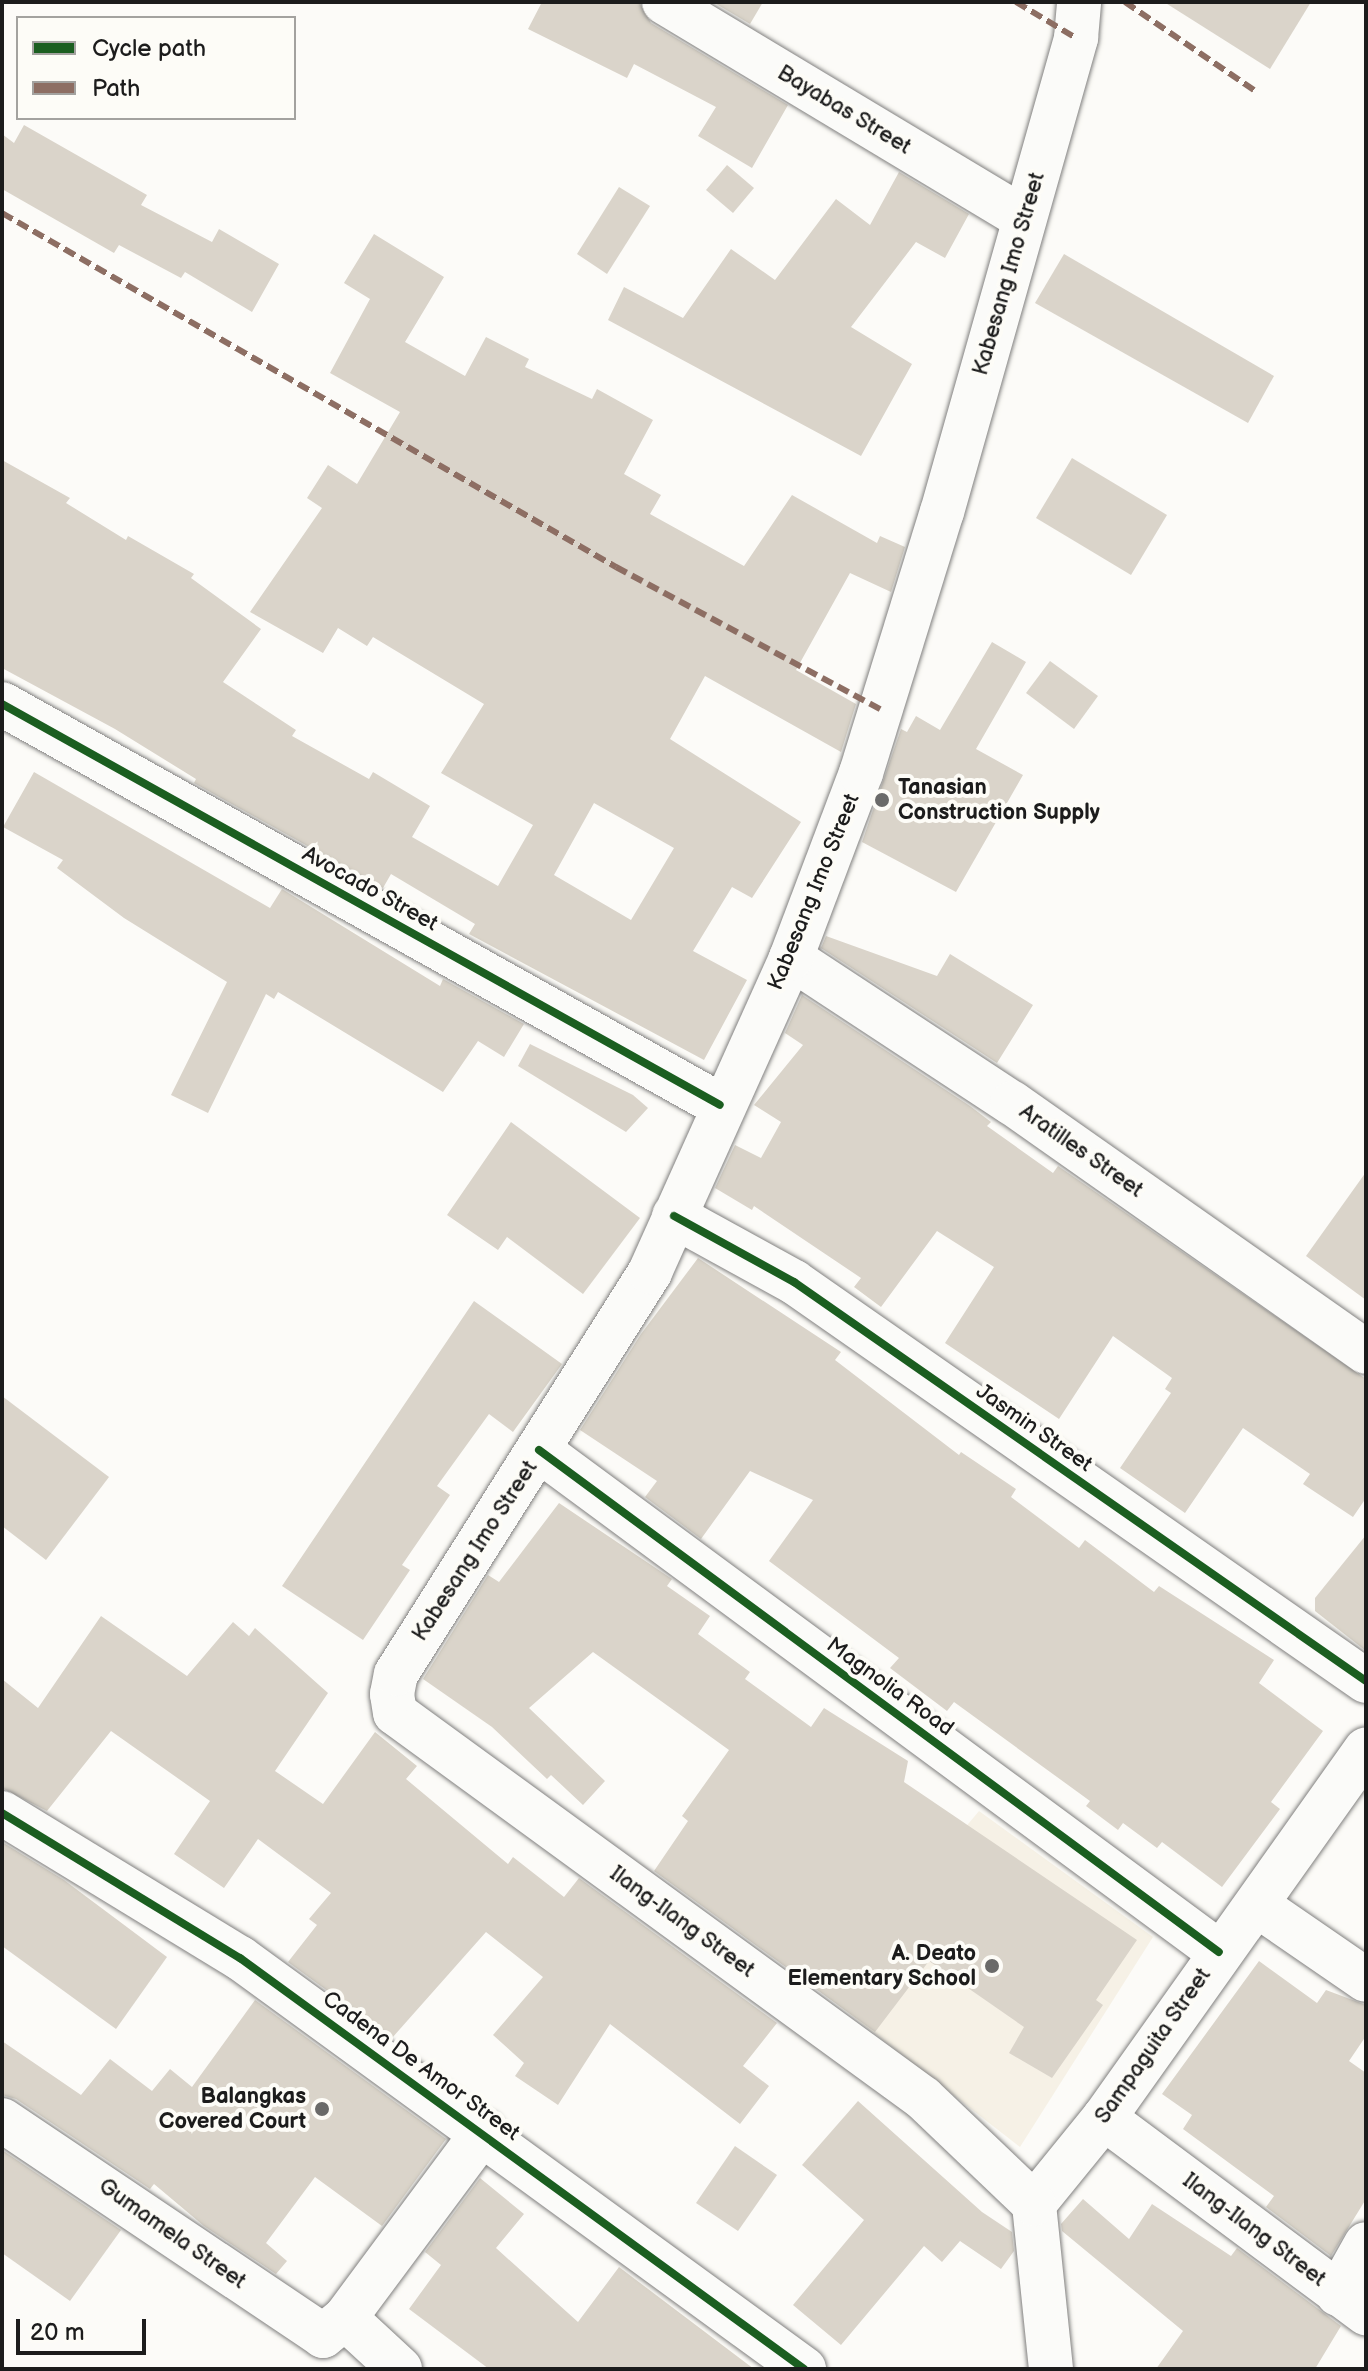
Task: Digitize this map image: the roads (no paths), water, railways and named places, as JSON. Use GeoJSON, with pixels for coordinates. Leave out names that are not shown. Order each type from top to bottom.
{"type":"FeatureCollection","features":[{"type":"Feature","properties":{"kind":"street","name":"Bayabas Street"},"geometry":{"type":"LineString","coordinates":[[664,2],[1024,218]]}},
{"type":"Feature","properties":{"kind":"street","name":"Kabesang Imo Street"},"geometry":{"type":"LineString","coordinates":[[395,1713],[396,1674],[650,1272],[720,1105],[791,958],[861,773],[1076,38],[1079,2]]}},
{"type":"Feature","properties":{"kind":"street","name":"Avocado Street"},"geometry":{"type":"LineString","coordinates":[[2,704],[720,1105]]}},
{"type":"Feature","properties":{"kind":"street","name":"Aratilles Street"},"geometry":{"type":"LineString","coordinates":[[791,958],[1012,1103],[1366,1352]]}},
{"type":"Feature","properties":{"kind":"street","name":"Jasmin Street"},"geometry":{"type":"LineString","coordinates":[[674,1216],[794,1282],[1366,1681]]}},
{"type":"Feature","properties":{"kind":"street","name":"Magnolia Road"},"geometry":{"type":"LineString","coordinates":[[539,1450],[1219,1952]]}},
{"type":"Feature","properties":{"kind":"street","name":"Ilang-Ilang Street"},"geometry":{"type":"LineString","coordinates":[[395,1713],[923,2098],[1034,2204]]}},
{"type":"Feature","properties":{"kind":"street","name":"Sampaguita Street"},"geometry":{"type":"LineString","coordinates":[[1034,2204],[1104,2118],[1219,1952],[1257,1905],[1366,1750]]}},
{"type":"Feature","properties":{"kind":"street","name":"Cadena De Amor Street"},"geometry":{"type":"LineString","coordinates":[[2,1813],[240,1958],[483,2132],[804,2369]]}},
{"type":"Feature","properties":{"kind":"street"},"geometry":{"type":"LineString","coordinates":[[1257,1905],[1366,1980]]}},
{"type":"Feature","properties":{"kind":"street","name":"Ilang-Ilang Street"},"geometry":{"type":"LineString","coordinates":[[1104,2118],[1352,2303]]}},
{"type":"Feature","properties":{"kind":"street","name":"Gumamela Street"},"geometry":{"type":"LineString","coordinates":[[2,2120],[61,2156],[311,2333],[329,2335],[345,2318],[483,2132]]}},
{"type":"Feature","properties":{"kind":"street"},"geometry":{"type":"LineString","coordinates":[[1034,2204],[1051,2369]]}},
{"type":"Feature","properties":{"kind":"street"},"geometry":{"type":"LineString","coordinates":[[1352,2303],[1366,2244]]}},
{"type":"Feature","properties":{"kind":"street"},"geometry":{"type":"LineString","coordinates":[[345,2318],[400,2369]]}},
{"type":"Feature","properties":{"kind":"place","name":"Tanasian Construction Supply"},"geometry":{"type":"Point","coordinates":[882,800]}},
{"type":"Feature","properties":{"kind":"place","name":"A. Deato Elementary School"},"geometry":{"type":"Point","coordinates":[992,1966]}},
{"type":"Feature","properties":{"kind":"place","name":"Balangkas Covered Court"},"geometry":{"type":"Point","coordinates":[322,2109]}}]}
